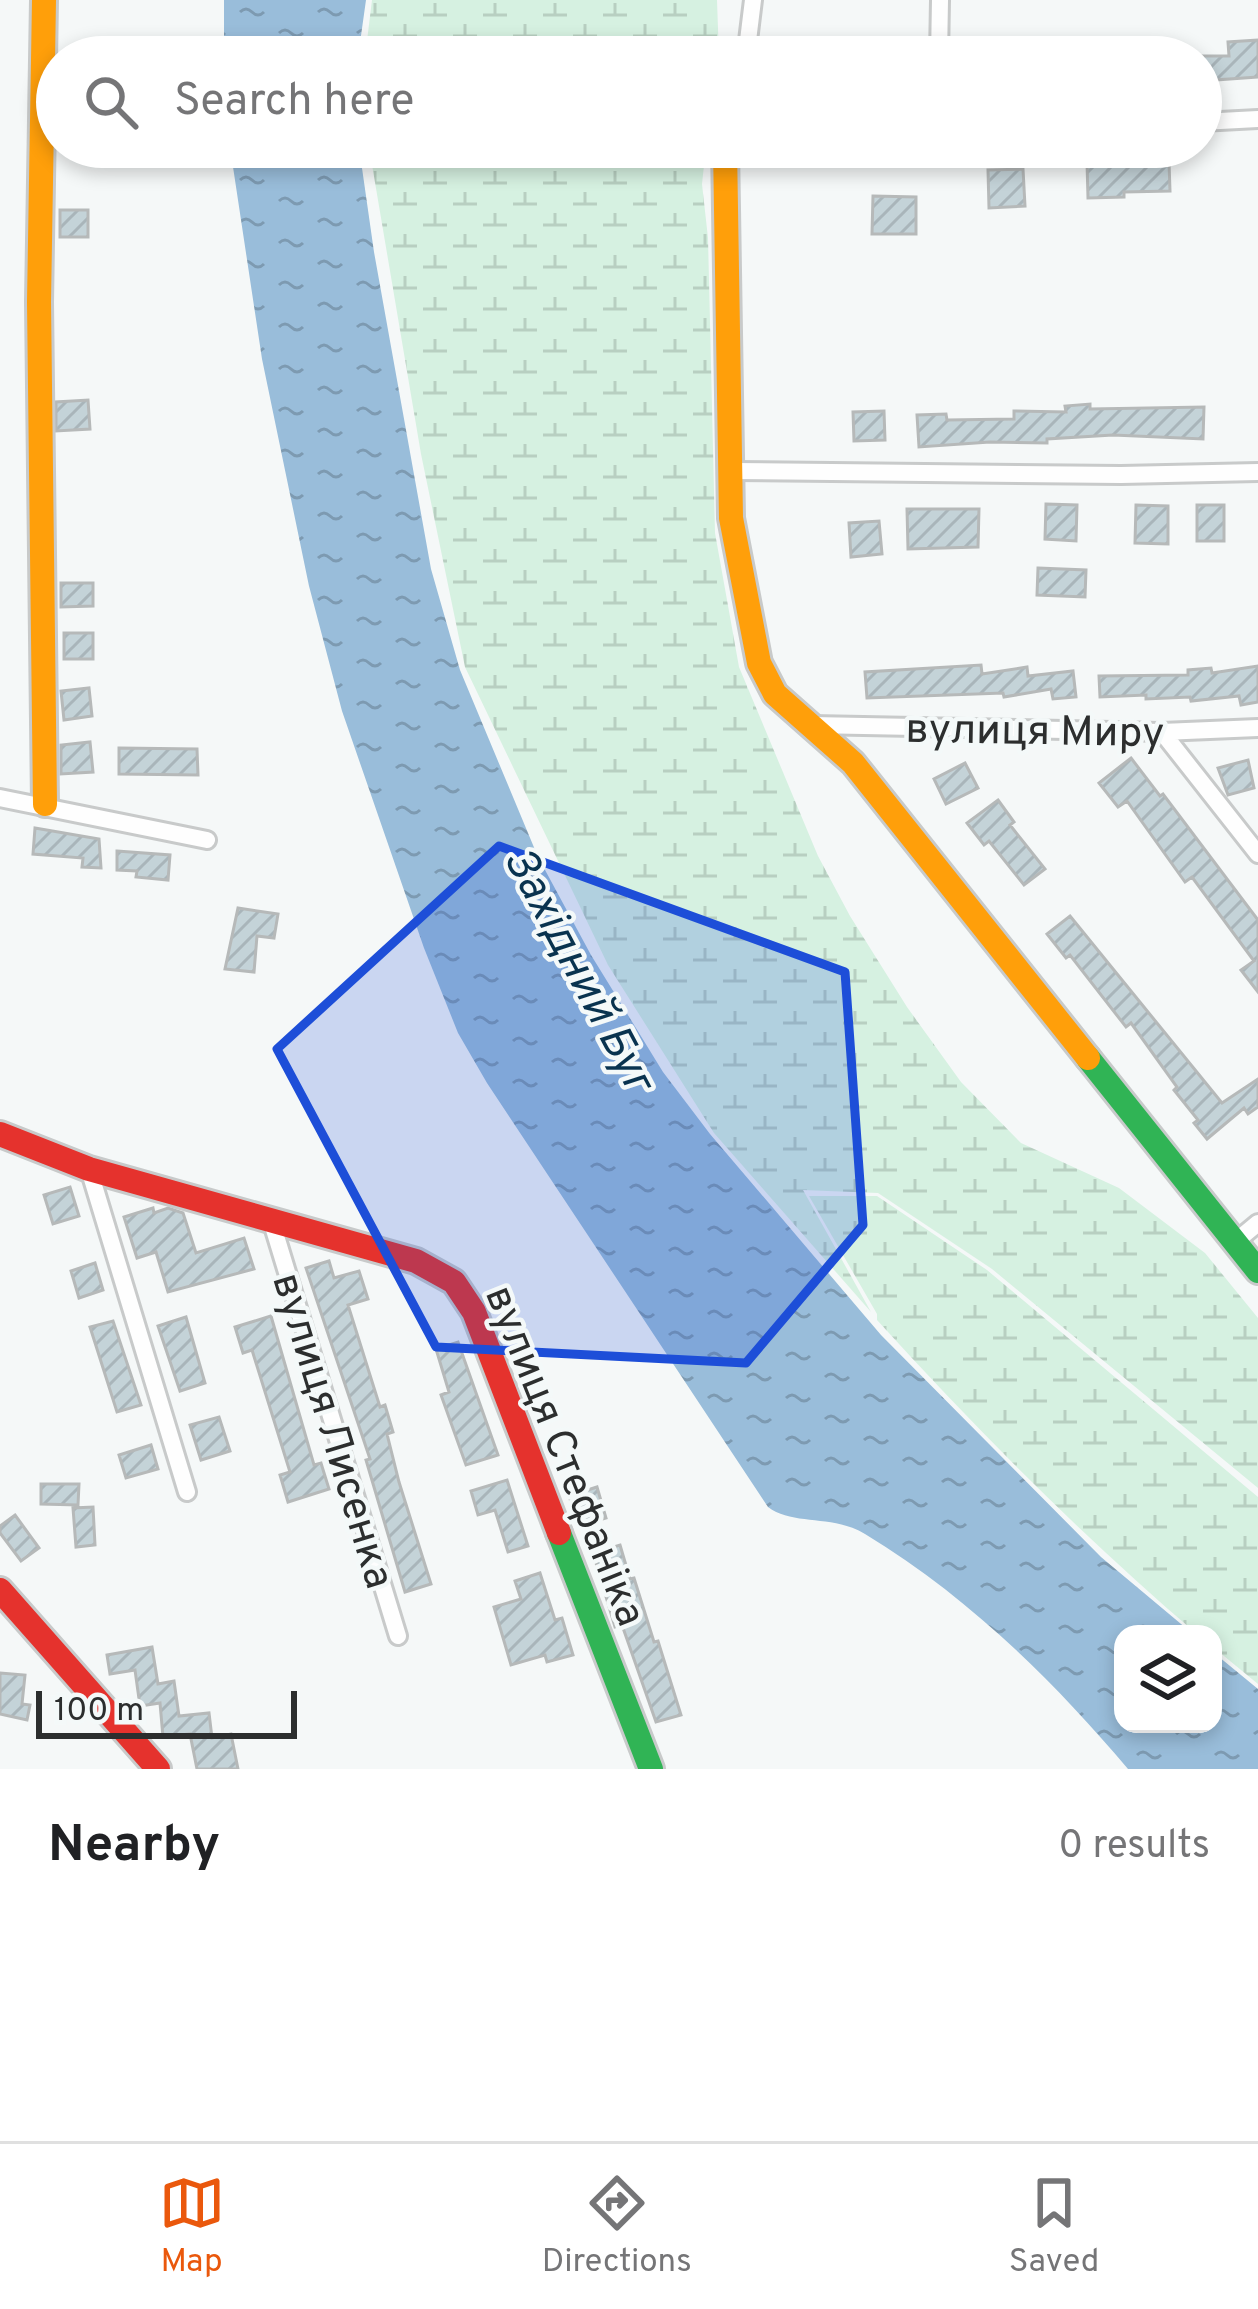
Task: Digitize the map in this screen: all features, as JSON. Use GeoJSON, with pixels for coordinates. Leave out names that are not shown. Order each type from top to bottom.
{"type":"FeatureCollection","features":[{"type":"Feature","properties":{"kind":"street"},"geometry":{"type":"LineString","coordinates":[[43,36],[44,0]]}},
{"type":"Feature","properties":{"kind":"street"},"geometry":{"type":"LineString","coordinates":[[749,36],[753,0]]}},
{"type":"Feature","properties":{"kind":"street"},"geometry":{"type":"LineString","coordinates":[[939,36],[940,0]]}},
{"type":"Feature","properties":{"kind":"street"},"geometry":{"type":"LineString","coordinates":[[1222,121],[1258,118]]}},
{"type":"Feature","properties":{"kind":"street"},"geometry":{"type":"LineString","coordinates":[[39,168],[45,804]]}},
{"type":"Feature","properties":{"kind":"street"},"geometry":{"type":"LineString","coordinates":[[726,168],[734,471],[731,518],[759,664],[775,694],[853,763],[1258,1271]]}},
{"type":"Feature","properties":{"kind":"street"},"geometry":{"type":"LineString","coordinates":[[734,471],[1258,472]]}},
{"type":"Feature","properties":{"kind":"street","name":"вулиця Миру"},"geometry":{"type":"LineString","coordinates":[[812,725],[1162,732],[1258,728]]}},
{"type":"Feature","properties":{"kind":"street"},"geometry":{"type":"LineString","coordinates":[[1162,732],[1258,854]]}},
{"type":"Feature","properties":{"kind":"street"},"geometry":{"type":"LineString","coordinates":[[0,798],[207,840]]}},
{"type":"Feature","properties":{"kind":"street","name":"вулиця Стефаніка"},"geometry":{"type":"LineString","coordinates":[[0,1134],[89,1169],[416,1261],[454,1282],[463,1293],[651,1769]]}},
{"type":"Feature","properties":{"kind":"street"},"geometry":{"type":"LineString","coordinates":[[89,1169],[187,1492]]}},
{"type":"Feature","properties":{"kind":"street","name":"вулиця Лисенка"},"geometry":{"type":"LineString","coordinates":[[272,1223],[398,1636]]}},
{"type":"Feature","properties":{"kind":"street"},"geometry":{"type":"LineString","coordinates":[[1235,1243],[1258,1223]]}},
{"type":"Feature","properties":{"kind":"street"},"geometry":{"type":"LineString","coordinates":[[0,1590],[158,1769]]}},
{"type":"Feature","properties":{"kind":"highlighted area"},"geometry":{"type":"Polygon","coordinates":[[[499,846],[845,972],[863,1225],[746,1363],[436,1347],[277,1049],[499,846]]]}},
{"type":"Feature","properties":{"kind":"green space"},"geometry":{"type":"Polygon","coordinates":[[[372,0],[717,0],[718,36],[368,36],[372,0]]]}},
{"type":"Feature","properties":{"kind":"green space"},"geometry":{"type":"Polygon","coordinates":[[[373,168],[704,168],[715,533],[739,667],[818,856],[907,1007],[961,1082],[1021,1143],[1119,1188],[1205,1253],[1258,1318],[1258,1488],[992,1269],[878,1193],[803,1190],[871,1312],[714,1133],[608,965],[465,667],[421,454],[373,168]]]}},
{"type":"Feature","properties":{"kind":"green space"},"geometry":{"type":"Polygon","coordinates":[[[809,1196],[877,1196],[987,1270],[1258,1497],[1258,1684],[1222,1654],[1222,1625],[1187,1625],[1155,1597],[993,1443],[877,1320],[809,1196]]]}},
{"type":"Feature","properties":{"kind":"water"},"geometry":{"type":"Polygon","coordinates":[[[224,0],[366,0],[361,36],[224,36],[224,0]]]}},
{"type":"Feature","properties":{"kind":"water","name":"Західний Буг"},"geometry":{"type":"Polygon","coordinates":[[[233,168],[362,168],[431,569],[460,670],[538,857],[663,1072],[881,1335],[1101,1557],[1182,1625],[1114,1625],[1114,1733],[1222,1733],[1222,1659],[1258,1689],[1258,1769],[1128,1769],[1038,1671],[938,1584],[852,1528],[789,1516],[768,1507],[458,1033],[342,711],[309,586],[262,359],[233,168]]]}},
{"type":"Feature","properties":{"kind":"building"},"geometry":{"type":"Polygon","coordinates":[[[1258,40],[1258,77],[1222,80],[1222,56],[1229,56],[1228,42],[1258,40]]]}},
{"type":"Feature","properties":{"kind":"building"},"geometry":{"type":"Polygon","coordinates":[[[1087,168],[1169,168],[1170,191],[1088,198],[1087,168]]]}},
{"type":"Feature","properties":{"kind":"building"},"geometry":{"type":"Polygon","coordinates":[[[1023,169],[1025,206],[989,208],[988,170],[1023,169]]]}},
{"type":"Feature","properties":{"kind":"building"},"geometry":{"type":"Polygon","coordinates":[[[873,196],[916,197],[916,234],[872,234],[873,196]]]}},
{"type":"Feature","properties":{"kind":"building"},"geometry":{"type":"Polygon","coordinates":[[[60,210],[88,210],[88,237],[60,237],[60,210]]]}},
{"type":"Feature","properties":{"kind":"building"},"geometry":{"type":"Polygon","coordinates":[[[88,400],[90,429],[56,431],[56,402],[88,400]]]}},
{"type":"Feature","properties":{"kind":"building"},"geometry":{"type":"Polygon","coordinates":[[[1090,404],[1090,409],[1204,407],[1203,439],[1113,435],[1047,439],[1047,443],[919,447],[917,415],[946,414],[947,420],[1014,419],[1014,411],[1066,412],[1065,406],[1090,404]]]}},
{"type":"Feature","properties":{"kind":"building"},"geometry":{"type":"Polygon","coordinates":[[[884,411],[885,440],[854,441],[853,412],[884,411]]]}},
{"type":"Feature","properties":{"kind":"building"},"geometry":{"type":"Polygon","coordinates":[[[1046,504],[1077,505],[1076,541],[1045,539],[1046,504]]]}},
{"type":"Feature","properties":{"kind":"building"},"geometry":{"type":"Polygon","coordinates":[[[1136,505],[1168,506],[1168,544],[1135,543],[1136,505]]]}},
{"type":"Feature","properties":{"kind":"building"},"geometry":{"type":"Polygon","coordinates":[[[1197,505],[1224,505],[1224,541],[1197,541],[1197,505]]]}},
{"type":"Feature","properties":{"kind":"building"},"geometry":{"type":"Polygon","coordinates":[[[907,509],[979,509],[978,547],[908,549],[907,509]]]}},
{"type":"Feature","properties":{"kind":"building"},"geometry":{"type":"Polygon","coordinates":[[[879,521],[882,554],[851,557],[849,523],[879,521]]]}},
{"type":"Feature","properties":{"kind":"building"},"geometry":{"type":"Polygon","coordinates":[[[1038,568],[1086,570],[1085,597],[1037,595],[1038,568]]]}},
{"type":"Feature","properties":{"kind":"building"},"geometry":{"type":"Polygon","coordinates":[[[61,583],[93,583],[93,606],[61,607],[61,583]]]}},
{"type":"Feature","properties":{"kind":"building"},"geometry":{"type":"Polygon","coordinates":[[[64,633],[93,633],[93,659],[64,659],[64,633]]]}},
{"type":"Feature","properties":{"kind":"building"},"geometry":{"type":"Polygon","coordinates":[[[981,665],[982,674],[1027,667],[1028,676],[1073,671],[1076,697],[1053,699],[1051,689],[1004,697],[1003,693],[867,698],[865,672],[981,665]]]}},
{"type":"Feature","properties":{"kind":"building"},"geometry":{"type":"Polygon","coordinates":[[[1258,666],[1258,702],[1241,705],[1239,696],[1191,701],[1190,697],[1146,699],[1146,695],[1100,697],[1099,676],[1188,675],[1188,670],[1211,668],[1212,673],[1258,666]]]}},
{"type":"Feature","properties":{"kind":"building"},"geometry":{"type":"Polygon","coordinates":[[[89,688],[92,716],[64,720],[61,691],[89,688]]]}},
{"type":"Feature","properties":{"kind":"building"},"geometry":{"type":"Polygon","coordinates":[[[90,742],[93,772],[61,774],[61,745],[90,742]]]}},
{"type":"Feature","properties":{"kind":"building"},"geometry":{"type":"Polygon","coordinates":[[[119,748],[197,749],[198,775],[119,774],[119,748]]]}},
{"type":"Feature","properties":{"kind":"building"},"geometry":{"type":"Polygon","coordinates":[[[1131,758],[1258,920],[1258,992],[1241,970],[1254,961],[1192,877],[1185,882],[1127,801],[1118,807],[1099,783],[1131,758]]]}},
{"type":"Feature","properties":{"kind":"building"},"geometry":{"type":"Polygon","coordinates":[[[1248,760],[1254,788],[1228,795],[1218,768],[1248,760]]]}},
{"type":"Feature","properties":{"kind":"building"},"geometry":{"type":"Polygon","coordinates":[[[965,763],[978,788],[946,804],[934,779],[965,763]]]}},
{"type":"Feature","properties":{"kind":"building"},"geometry":{"type":"Polygon","coordinates":[[[998,800],[1014,822],[1010,825],[1045,869],[1024,885],[989,841],[984,845],[967,823],[998,800]]]}},
{"type":"Feature","properties":{"kind":"building"},"geometry":{"type":"Polygon","coordinates":[[[35,828],[99,839],[101,868],[82,867],[83,858],[33,854],[35,828]]]}},
{"type":"Feature","properties":{"kind":"building"},"geometry":{"type":"Polygon","coordinates":[[[117,851],[170,855],[168,880],[117,870],[117,851]]]}},
{"type":"Feature","properties":{"kind":"building"},"geometry":{"type":"Polygon","coordinates":[[[238,908],[278,914],[274,938],[257,936],[254,972],[225,969],[238,908]]]}},
{"type":"Feature","properties":{"kind":"building"},"geometry":{"type":"Polygon","coordinates":[[[1070,916],[1222,1103],[1258,1079],[1258,1107],[1248,1114],[1244,1108],[1207,1139],[1131,1023],[1126,1027],[1070,955],[1066,958],[1047,934],[1070,916]]]}},
{"type":"Feature","properties":{"kind":"building"},"geometry":{"type":"Polygon","coordinates":[[[70,1187],[79,1216],[53,1224],[44,1195],[70,1187]]]}},
{"type":"Feature","properties":{"kind":"building"},"geometry":{"type":"Polygon","coordinates":[[[153,1208],[154,1213],[168,1208],[183,1213],[196,1253],[244,1238],[254,1269],[168,1292],[156,1252],[137,1258],[124,1217],[153,1208]]]}},
{"type":"Feature","properties":{"kind":"building"},"geometry":{"type":"Polygon","coordinates":[[[329,1261],[334,1278],[359,1271],[368,1299],[348,1305],[380,1407],[385,1405],[399,1482],[431,1584],[405,1592],[366,1460],[370,1459],[306,1268],[329,1261]]]}},
{"type":"Feature","properties":{"kind":"building"},"geometry":{"type":"Polygon","coordinates":[[[95,1263],[103,1290],[79,1298],[71,1271],[95,1263]]]}},
{"type":"Feature","properties":{"kind":"building"},"geometry":{"type":"Polygon","coordinates":[[[271,1316],[314,1465],[321,1463],[329,1489],[288,1502],[280,1475],[290,1472],[252,1350],[243,1353],[235,1327],[271,1316]]]}},
{"type":"Feature","properties":{"kind":"building"},"geometry":{"type":"Polygon","coordinates":[[[186,1317],[205,1383],[180,1391],[158,1326],[186,1317]]]}},
{"type":"Feature","properties":{"kind":"building"},"geometry":{"type":"Polygon","coordinates":[[[113,1321],[141,1405],[117,1412],[90,1327],[113,1321]]]}},
{"type":"Feature","properties":{"kind":"building"},"geometry":{"type":"Polygon","coordinates":[[[458,1342],[498,1455],[466,1465],[441,1395],[449,1392],[436,1349],[458,1342]]]}},
{"type":"Feature","properties":{"kind":"building"},"geometry":{"type":"Polygon","coordinates":[[[219,1417],[230,1451],[201,1460],[190,1425],[219,1417]]]}},
{"type":"Feature","properties":{"kind":"building"},"geometry":{"type":"Polygon","coordinates":[[[151,1445],[158,1469],[126,1478],[119,1455],[151,1445]]]}},
{"type":"Feature","properties":{"kind":"building"},"geometry":{"type":"Polygon","coordinates":[[[507,1480],[528,1546],[508,1552],[495,1510],[478,1515],[471,1491],[507,1480]]]}},
{"type":"Feature","properties":{"kind":"building"},"geometry":{"type":"Polygon","coordinates":[[[41,1484],[79,1484],[78,1505],[41,1504],[41,1484]]]}},
{"type":"Feature","properties":{"kind":"building"},"geometry":{"type":"Polygon","coordinates":[[[597,1487],[606,1518],[579,1526],[569,1496],[597,1487]]]}},
{"type":"Feature","properties":{"kind":"building"},"geometry":{"type":"Polygon","coordinates":[[[93,1507],[95,1545],[76,1547],[73,1508],[93,1507]]]}},
{"type":"Feature","properties":{"kind":"building"},"geometry":{"type":"Polygon","coordinates":[[[15,1515],[39,1548],[21,1561],[0,1533],[0,1526],[15,1515]]]}},
{"type":"Feature","properties":{"kind":"building"},"geometry":{"type":"Polygon","coordinates":[[[620,1545],[681,1715],[656,1722],[622,1625],[615,1627],[593,1553],[620,1545]]]}},
{"type":"Feature","properties":{"kind":"building"},"geometry":{"type":"Polygon","coordinates":[[[540,1573],[555,1620],[562,1618],[573,1655],[547,1662],[545,1655],[511,1665],[494,1607],[521,1599],[515,1581],[540,1573]]]}},
{"type":"Feature","properties":{"kind":"building"},"geometry":{"type":"Polygon","coordinates":[[[152,1647],[158,1684],[174,1681],[179,1716],[209,1713],[212,1738],[231,1734],[238,1769],[197,1769],[190,1734],[163,1737],[160,1703],[140,1706],[135,1670],[110,1674],[107,1655],[152,1647]]]}},
{"type":"Feature","properties":{"kind":"building"},"geometry":{"type":"Polygon","coordinates":[[[0,1673],[25,1675],[22,1704],[30,1705],[27,1720],[0,1714],[0,1673]]]}},
{"type":"Feature","properties":{"kind":"traffic: fast"},"geometry":{"type":"LineString","coordinates":[[1088,1058],[1258,1271]]}},
{"type":"Feature","properties":{"kind":"traffic: fast"},"geometry":{"type":"LineString","coordinates":[[559,1533],[651,1769]]}},
{"type":"Feature","properties":{"kind":"traffic: slow"},"geometry":{"type":"LineString","coordinates":[[43,36],[44,0]]}},
{"type":"Feature","properties":{"kind":"traffic: slow"},"geometry":{"type":"LineString","coordinates":[[41,168],[45,804]]}},
{"type":"Feature","properties":{"kind":"traffic: slow"},"geometry":{"type":"LineString","coordinates":[[725,168],[731,518],[759,663],[775,694],[853,763],[1088,1058]]}},
{"type":"Feature","properties":{"kind":"traffic: jam"},"geometry":{"type":"LineString","coordinates":[[0,1134],[89,1169],[416,1261],[454,1282],[474,1312],[559,1533]]}},
{"type":"Feature","properties":{"kind":"traffic: jam"},"geometry":{"type":"LineString","coordinates":[[0,1590],[158,1769]]}}]}
